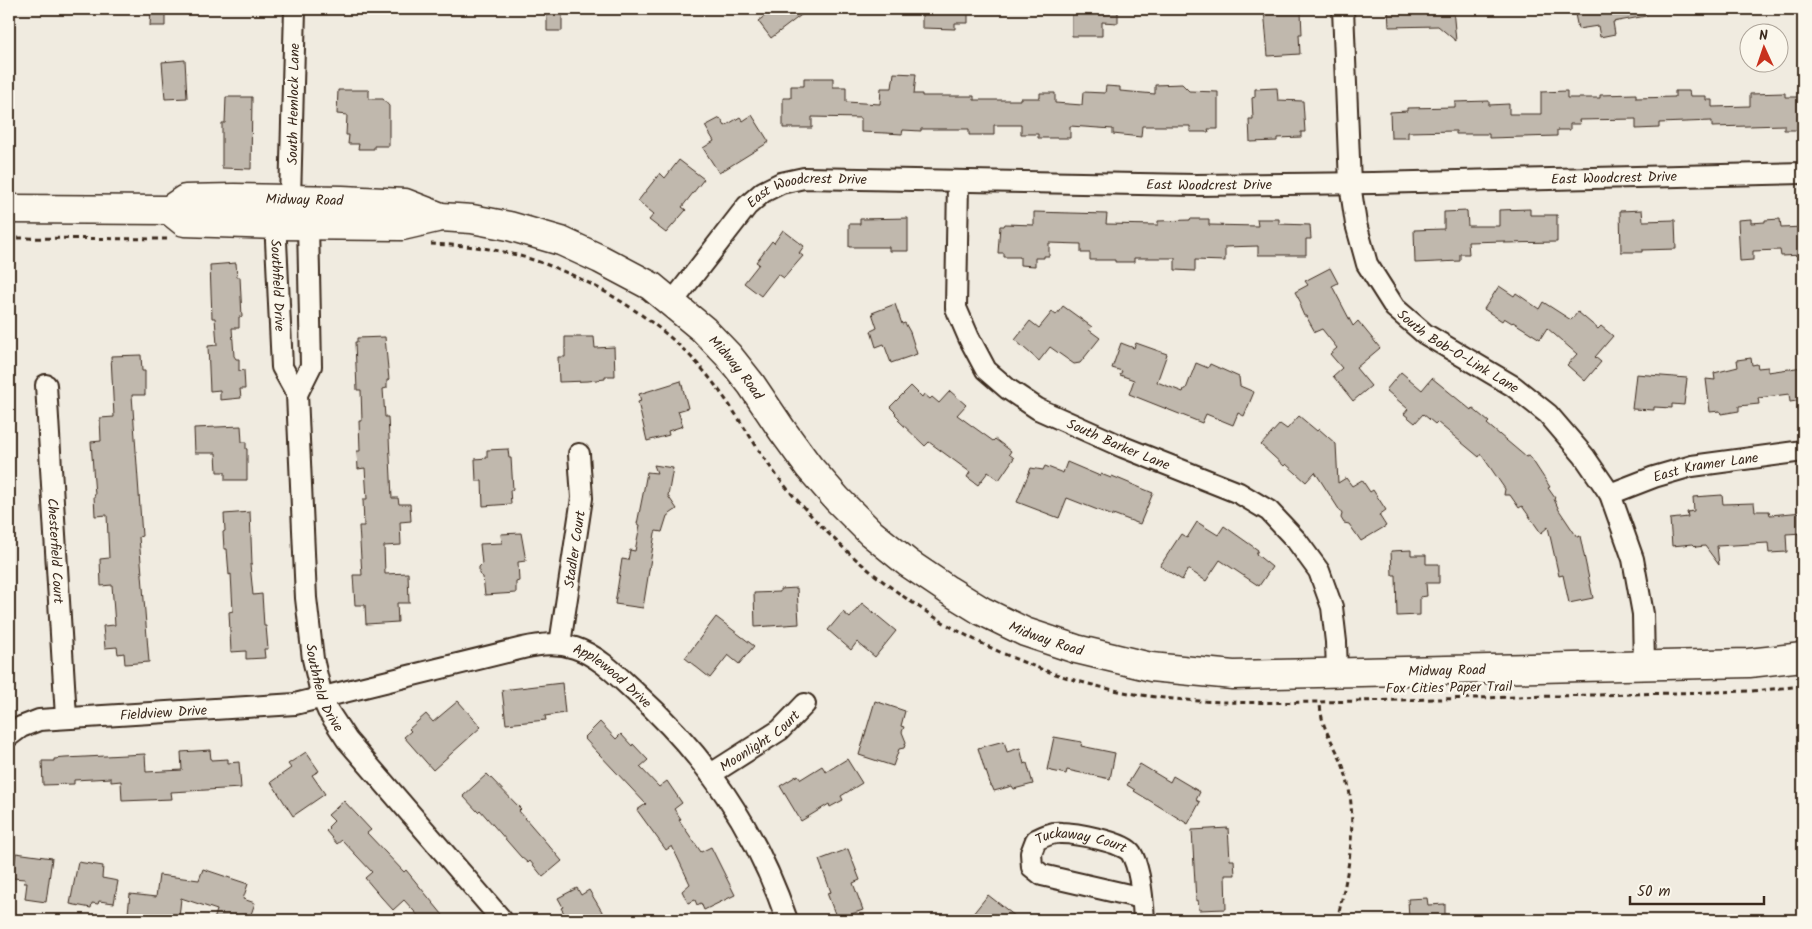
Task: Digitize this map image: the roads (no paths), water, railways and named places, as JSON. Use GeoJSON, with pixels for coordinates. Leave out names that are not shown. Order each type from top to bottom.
{"type":"FeatureCollection","features":[{"type":"Feature","properties":{"kind":"main road","name":"Midway Road"},"geometry":{"type":"LineString","coordinates":[[9,209],[169,210],[185,199],[234,198],[405,203],[441,216],[472,219],[509,226],[561,241],[651,286],[704,330],[728,355],[751,384],[809,467],[837,499],[871,533],[908,563],[982,611],[1025,632],[1076,649],[1151,667],[1233,675],[1749,663],[1803,657]]}},
{"type":"Feature","properties":{"kind":"main road","name":"Midway Road"},"geometry":{"type":"LineString","coordinates":[[169,210],[184,222],[276,225],[402,226],[441,216]]}},
{"type":"Feature","properties":{"kind":"street","name":"South Hemlock Lane"},"geometry":{"type":"LineString","coordinates":[[290,199],[294,9]]}},
{"type":"Feature","properties":{"kind":"street","name":"South Bob-O-Link Lane"},"geometry":{"type":"LineString","coordinates":[[1343,9],[1350,184],[1356,224],[1367,264],[1396,308],[1425,334],[1513,386],[1548,414],[1584,456],[1610,494],[1633,559],[1643,614],[1644,666]]}},
{"type":"Feature","properties":{"kind":"street","name":"East Woodcrest Drive"},"geometry":{"type":"LineString","coordinates":[[671,304],[747,206],[763,192],[781,183],[804,178],[1196,185],[1350,184],[1803,173]]}},
{"type":"Feature","properties":{"kind":"street","name":"South Barker Lane"},"geometry":{"type":"LineString","coordinates":[[958,181],[956,308],[986,370],[1008,389],[1038,409],[1124,447],[1239,494],[1269,511],[1297,541],[1318,571],[1332,608],[1337,673]]}},
{"type":"Feature","properties":{"kind":"street","name":"Southfield Drive"},"geometry":{"type":"LineString","coordinates":[[290,199],[276,225],[282,367],[297,394],[306,598],[313,659],[322,698],[347,740],[502,920]]}},
{"type":"Feature","properties":{"kind":"street"},"geometry":{"type":"LineString","coordinates":[[290,199],[308,225]]}},
{"type":"Feature","properties":{"kind":"street","name":"Southfield Drive"},"geometry":{"type":"LineString","coordinates":[[297,394],[311,366],[308,225]]}},
{"type":"Feature","properties":{"kind":"street","name":"Chesterfield Court"},"geometry":{"type":"LineString","coordinates":[[46,385],[66,717]]}},
{"type":"Feature","properties":{"kind":"street","name":"East Kramer Lane"},"geometry":{"type":"LineString","coordinates":[[1610,494],[1654,477],[1692,466],[1803,451]]}},
{"type":"Feature","properties":{"kind":"street","name":"Stadler Court"},"geometry":{"type":"LineString","coordinates":[[560,644],[582,498],[579,454]]}},
{"type":"Feature","properties":{"kind":"street","name":"Applewood Drive"},"geometry":{"type":"LineString","coordinates":[[322,698],[543,644],[560,644],[577,648],[596,659],[622,680],[672,728],[711,774],[731,801],[748,830],[765,864],[787,920]]}},
{"type":"Feature","properties":{"kind":"street","name":"Fieldview Drive"},"geometry":{"type":"LineString","coordinates":[[9,736],[21,727],[39,720],[271,706],[295,704],[322,698]]}},
{"type":"Feature","properties":{"kind":"street","name":"Moonlight Court"},"geometry":{"type":"LineString","coordinates":[[711,774],[780,730],[805,704]]}},
{"type":"Feature","properties":{"kind":"street","name":"Tuckaway Court"},"geometry":{"type":"LineString","coordinates":[[1142,898],[1042,875],[1032,867],[1031,853],[1036,840],[1046,835],[1061,833],[1120,845],[1130,850],[1135,861],[1142,898],[1144,920]]}}]}
